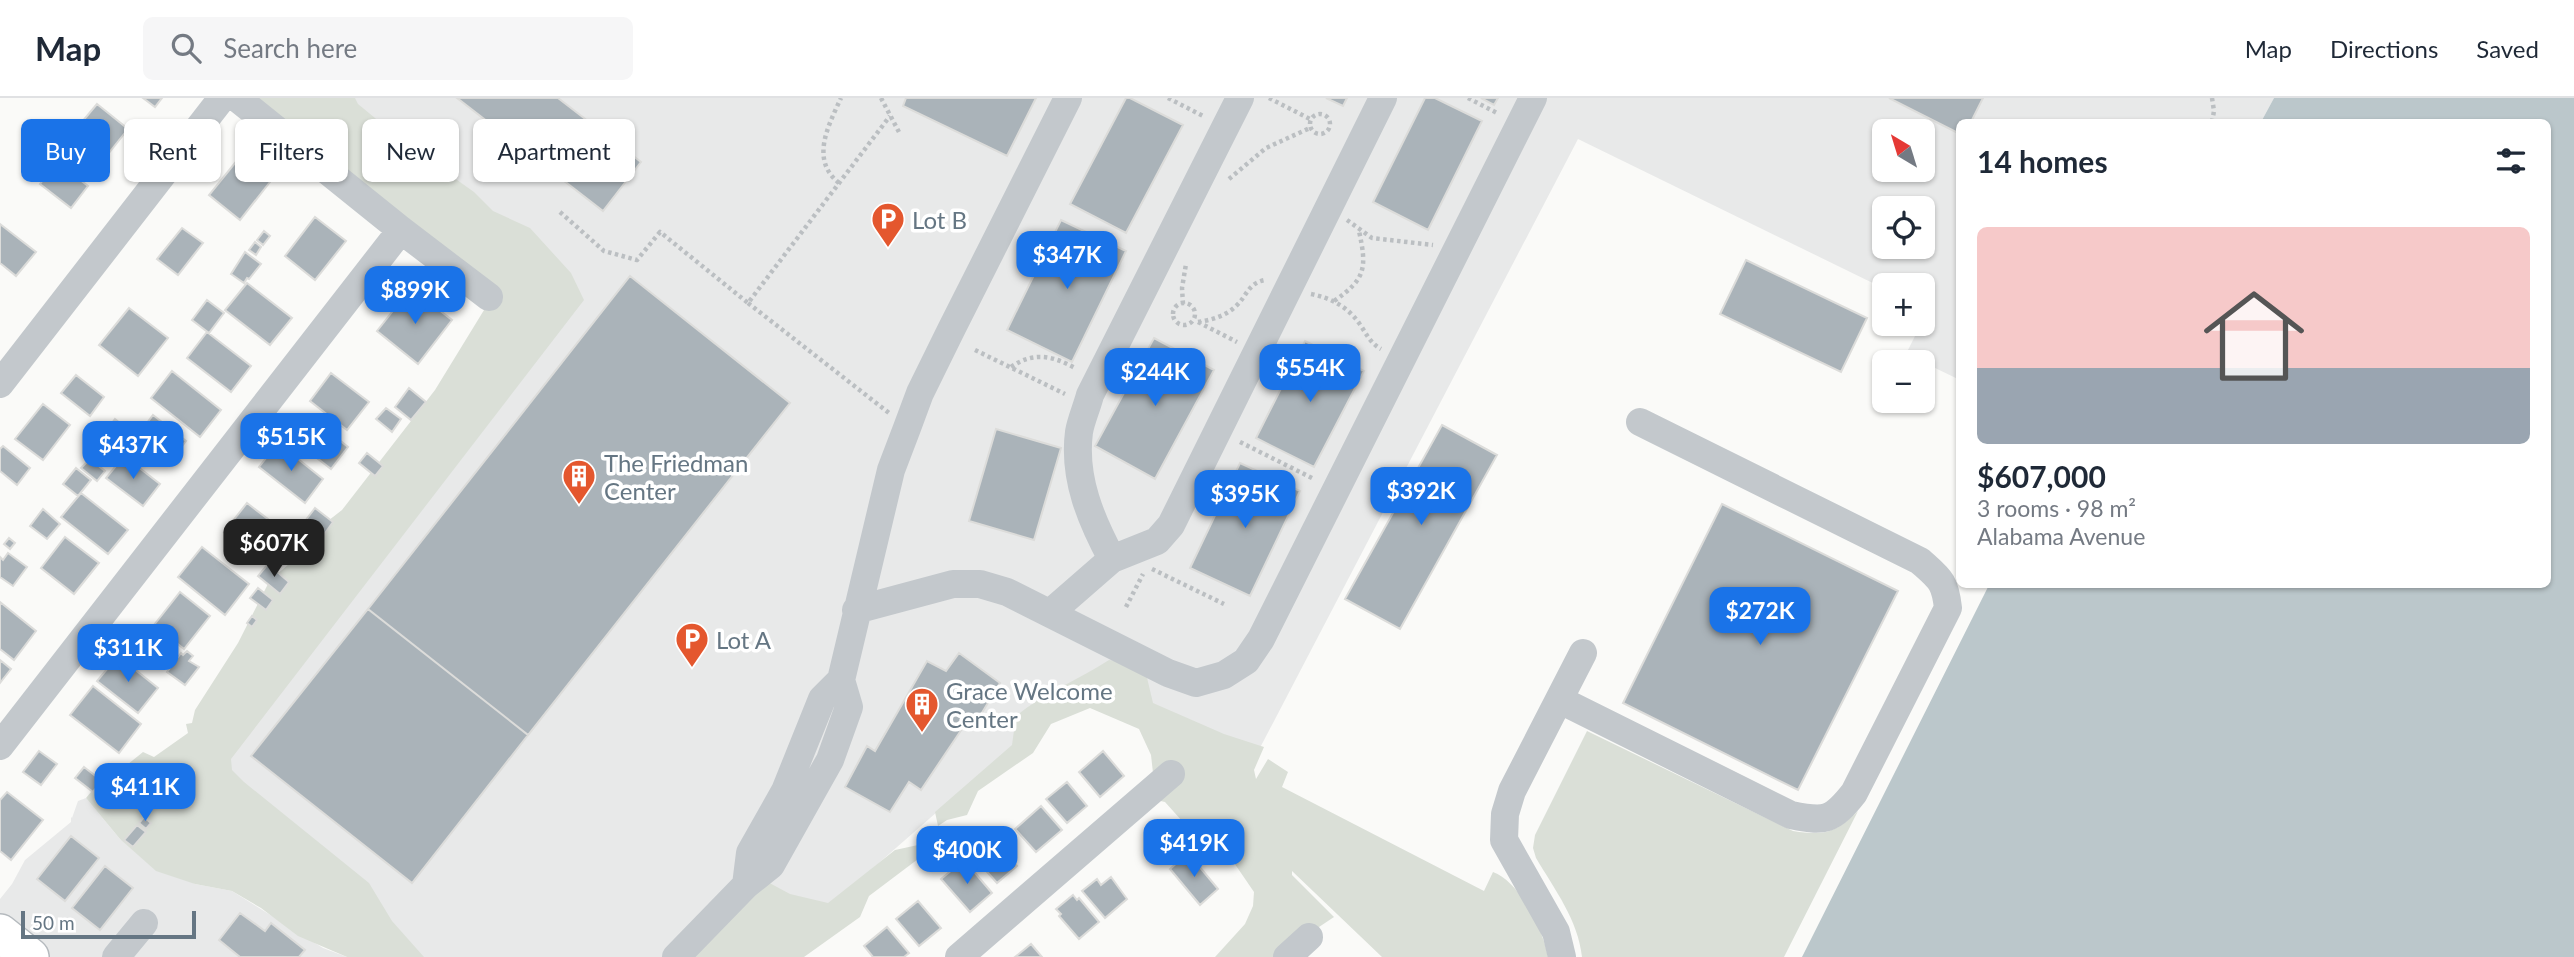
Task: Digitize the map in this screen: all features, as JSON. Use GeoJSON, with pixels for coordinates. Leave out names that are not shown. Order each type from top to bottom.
{"type":"FeatureCollection","features":[{"type":"Feature","properties":{"kind":"main road"},"geometry":{"type":"LineString","coordinates":[[0,933],[30,957]]}},
{"type":"Feature","properties":{"kind":"street"},"geometry":{"type":"LineString","coordinates":[[0,384],[222,98]]}},
{"type":"Feature","properties":{"kind":"street"},"geometry":{"type":"LineString","coordinates":[[237,98],[489,297]]}},
{"type":"Feature","properties":{"kind":"street"},"geometry":{"type":"LineString","coordinates":[[676,957],[746,885],[771,865],[830,760],[849,707],[841,680],[891,470],[920,393],[1068,98]]}},
{"type":"Feature","properties":{"kind":"street"},"geometry":{"type":"LineString","coordinates":[[1112,559],[1084,499],[1078,468],[1079,432],[1090,395],[1240,98]]}},
{"type":"Feature","properties":{"kind":"street"},"geometry":{"type":"LineString","coordinates":[[1050,613],[1112,559],[1157,541],[1171,525],[1383,98]]}},
{"type":"Feature","properties":{"kind":"street"},"geometry":{"type":"LineString","coordinates":[[856,610],[953,584],[980,584],[1007,592],[1168,673],[1196,683],[1224,675],[1247,661],[1261,639],[1533,98]]}},
{"type":"Feature","properties":{"kind":"street"},"geometry":{"type":"LineString","coordinates":[[0,746],[401,230]]}},
{"type":"Feature","properties":{"kind":"street"},"geometry":{"type":"LineString","coordinates":[[1560,700],[1791,815],[1815,820],[1838,813],[1854,793],[1948,608],[1946,588],[1920,561],[1640,422]]}},
{"type":"Feature","properties":{"kind":"street"},"geometry":{"type":"LineString","coordinates":[[1562,957],[1556,932],[1504,840],[1505,814],[1512,791],[1583,653]]}},
{"type":"Feature","properties":{"kind":"street"},"geometry":{"type":"LineString","coordinates":[[958,957],[1171,774]]}},
{"type":"Feature","properties":{"kind":"street"},"geometry":{"type":"LineString","coordinates":[[116,957],[144,923]]}},
{"type":"Feature","properties":{"kind":"street"},"geometry":{"type":"LineString","coordinates":[[1287,957],[1309,937]]}},
{"type":"Feature","properties":{"kind":"path"},"geometry":{"type":"LineString","coordinates":[[839,183],[828,174],[823,162],[824,142],[841,98]]}},
{"type":"Feature","properties":{"kind":"path"},"geometry":{"type":"LineString","coordinates":[[1168,98],[1209,119]]}},
{"type":"Feature","properties":{"kind":"path"},"geometry":{"type":"LineString","coordinates":[[1269,98],[1310,119]]}},
{"type":"Feature","properties":{"kind":"path"},"geometry":{"type":"LineString","coordinates":[[1468,98],[1520,124]]}},
{"type":"Feature","properties":{"kind":"path"},"geometry":{"type":"LineString","coordinates":[[2212,98],[2213,119]]}},
{"type":"Feature","properties":{"kind":"path"},"geometry":{"type":"LineString","coordinates":[[883,99],[900,134]]}},
{"type":"Feature","properties":{"kind":"path"},"geometry":{"type":"LineString","coordinates":[[1315,114],[1325,115],[1329,119],[1327,132],[1320,135],[1310,128],[1310,119],[1315,114]]}},
{"type":"Feature","properties":{"kind":"path"},"geometry":{"type":"LineString","coordinates":[[748,303],[890,116]]}},
{"type":"Feature","properties":{"kind":"path"},"geometry":{"type":"LineString","coordinates":[[1223,186],[1266,148],[1310,128]]}},
{"type":"Feature","properties":{"kind":"path"},"geometry":{"type":"LineString","coordinates":[[560,212],[604,251],[637,260],[660,232],[894,418]]}},
{"type":"Feature","properties":{"kind":"path"},"geometry":{"type":"LineString","coordinates":[[1345,218],[1372,238],[1382,241],[1424,242],[1454,255]]}},
{"type":"Feature","properties":{"kind":"path"},"geometry":{"type":"LineString","coordinates":[[1334,301],[1358,281],[1362,271],[1365,257],[1359,230]]}},
{"type":"Feature","properties":{"kind":"path"},"geometry":{"type":"LineString","coordinates":[[1183,304],[1182,288],[1187,261]]}},
{"type":"Feature","properties":{"kind":"path"},"geometry":{"type":"LineString","coordinates":[[1196,321],[1194,309],[1188,304],[1183,304],[1174,311],[1176,321],[1186,325],[1210,320],[1230,312],[1248,288],[1256,282],[1264,279],[1272,281]]}},
{"type":"Feature","properties":{"kind":"path"},"geometry":{"type":"LineString","coordinates":[[1307,293],[1334,301],[1353,315],[1375,345],[1402,359]]}},
{"type":"Feature","properties":{"kind":"path"},"geometry":{"type":"LineString","coordinates":[[1196,321],[1240,344]]}},
{"type":"Feature","properties":{"kind":"path"},"geometry":{"type":"LineString","coordinates":[[975,350],[1069,396]]}},
{"type":"Feature","properties":{"kind":"path"},"geometry":{"type":"LineString","coordinates":[[1011,367],[1026,359],[1050,356],[1081,371]]}},
{"type":"Feature","properties":{"kind":"path"},"geometry":{"type":"LineString","coordinates":[[1237,441],[1336,490]]}},
{"type":"Feature","properties":{"kind":"path"},"geometry":{"type":"LineString","coordinates":[[1126,607],[1147,566],[1224,604]]}},
{"type":"Feature","properties":{"kind":"shaded area"},"geometry":{"type":"Polygon","coordinates":[[[235,98],[355,98],[358,104],[376,119],[362,119],[362,182],[459,181],[493,211],[530,228],[571,273],[584,300],[231,759],[232,770],[244,782],[369,883],[392,921],[424,957],[347,957],[298,936],[261,908],[232,891],[195,884],[156,871],[120,839],[86,798],[101,780],[107,781],[143,752],[154,757],[188,733],[186,724],[192,723],[195,710],[238,643],[270,580],[308,548],[306,538],[342,510],[435,390],[492,297],[343,182],[348,182],[348,119],[262,119],[235,98]]]}},
{"type":"Feature","properties":{"kind":"shaded area"},"geometry":{"type":"Polygon","coordinates":[[[267,98],[2274,98],[2263,119],[1956,119],[1956,378],[1935,368],[1935,350],[1908,350],[1915,336],[1935,336],[1935,273],[1872,273],[1872,283],[1578,139],[1227,811],[1119,692],[1051,712],[799,933],[764,957],[375,957],[153,792],[511,294],[372,182],[459,182],[459,119],[362,119],[362,174],[348,163],[348,119],[293,119],[267,98]]]}},
{"type":"Feature","properties":{"kind":"shaded area"},"geometry":{"type":"Polygon","coordinates":[[[2274,98],[2574,98],[2574,957],[1802,957],[1987,588],[2551,588],[2551,119],[2263,119],[2274,98]]]}},
{"type":"Feature","properties":{"kind":"shaded area"},"geometry":{"type":"Polygon","coordinates":[[[1109,660],[1144,665],[1153,703],[1224,734],[1264,747],[1254,770],[1256,779],[1268,759],[1288,772],[1282,787],[1484,891],[1493,872],[1503,877],[1521,896],[1536,920],[1548,957],[1382,957],[1292,871],[1292,875],[1334,917],[1307,935],[1284,957],[1215,957],[1245,924],[1253,906],[1254,892],[1228,854],[1191,831],[1165,802],[1156,800],[1151,755],[1139,729],[1090,708],[1051,724],[1033,753],[978,791],[967,815],[947,820],[938,826],[935,812],[1012,745],[1016,716],[1038,700],[1109,660]]]}},
{"type":"Feature","properties":{"kind":"shaded area"},"geometry":{"type":"Polygon","coordinates":[[[1587,731],[1793,831],[1829,831],[1843,824],[1858,811],[1784,957],[1582,957],[1571,918],[1536,858],[1533,848],[1535,835],[1587,731]]]}},
{"type":"Feature","properties":{"kind":"shaded area"},"geometry":{"type":"Polygon","coordinates":[[[86,798],[120,839],[195,884],[232,891],[323,948],[347,957],[33,957],[0,931],[0,899],[25,860],[71,822],[78,801],[86,798]]]}},
{"type":"Feature","properties":{"kind":"shaded area"},"geometry":{"type":"Polygon","coordinates":[[[940,834],[947,841],[942,841],[869,896],[860,917],[804,957],[674,957],[751,873],[790,894],[828,903],[895,850],[941,840],[940,834]]]}},
{"type":"Feature","properties":{"kind":"building"},"geometry":{"type":"Polygon","coordinates":[[[143,98],[162,98],[155,107],[143,98]]]}},
{"type":"Feature","properties":{"kind":"building"},"geometry":{"type":"Polygon","coordinates":[[[457,98],[558,98],[585,119],[484,119],[457,98]]]}},
{"type":"Feature","properties":{"kind":"building"},"geometry":{"type":"Polygon","coordinates":[[[906,98],[1036,98],[1007,156],[903,106],[906,98]]]}},
{"type":"Feature","properties":{"kind":"building"},"geometry":{"type":"Polygon","coordinates":[[[1126,98],[1183,125],[1126,233],[1070,204],[1126,98]]]}},
{"type":"Feature","properties":{"kind":"building"},"geometry":{"type":"Polygon","coordinates":[[[1326,98],[1347,98],[1343,106],[1326,98]]]}},
{"type":"Feature","properties":{"kind":"building"},"geometry":{"type":"Polygon","coordinates":[[[1425,98],[1435,98],[1482,121],[1428,230],[1373,202],[1425,98]]]}},
{"type":"Feature","properties":{"kind":"building"},"geometry":{"type":"Polygon","coordinates":[[[1481,98],[1498,98],[1494,105],[1481,98]]]}},
{"type":"Feature","properties":{"kind":"building"},"geometry":{"type":"Polygon","coordinates":[[[1889,98],[1983,98],[1972,119],[1956,119],[1956,132],[1936,122],[1936,119],[1930,119],[1889,98]]]}},
{"type":"Feature","properties":{"kind":"building"},"geometry":{"type":"Polygon","coordinates":[[[97,104],[124,126],[124,134],[110,152],[110,119],[84,119],[97,104]]]}},
{"type":"Feature","properties":{"kind":"building"},"geometry":{"type":"Polygon","coordinates":[[[635,157],[641,162],[635,170],[635,157]]]}},
{"type":"Feature","properties":{"kind":"building"},"geometry":{"type":"Polygon","coordinates":[[[235,163],[235,182],[270,182],[240,220],[209,195],[235,163]]]}},
{"type":"Feature","properties":{"kind":"building"},"geometry":{"type":"Polygon","coordinates":[[[83,182],[88,186],[71,208],[40,184],[83,182]]]}},
{"type":"Feature","properties":{"kind":"building"},"geometry":{"type":"Polygon","coordinates":[[[566,182],[625,182],[603,211],[566,182]]]}},
{"type":"Feature","properties":{"kind":"building"},"geometry":{"type":"Polygon","coordinates":[[[315,217],[346,241],[315,280],[285,256],[315,217]]]}},
{"type":"Feature","properties":{"kind":"building"},"geometry":{"type":"Polygon","coordinates":[[[1061,220],[1126,251],[1072,362],[1007,330],[1061,220]]]}},
{"type":"Feature","properties":{"kind":"building"},"geometry":{"type":"Polygon","coordinates":[[[0,224],[36,252],[16,276],[0,263],[0,224]]]}},
{"type":"Feature","properties":{"kind":"building"},"geometry":{"type":"Polygon","coordinates":[[[182,228],[203,243],[178,275],[157,259],[182,228]]]}},
{"type":"Feature","properties":{"kind":"building"},"geometry":{"type":"Polygon","coordinates":[[[264,231],[270,236],[263,245],[257,240],[264,231]]]}},
{"type":"Feature","properties":{"kind":"building"},"geometry":{"type":"Polygon","coordinates":[[[255,242],[261,247],[256,255],[249,250],[255,242]]]}},
{"type":"Feature","properties":{"kind":"building"},"geometry":{"type":"Polygon","coordinates":[[[245,252],[261,264],[244,283],[231,274],[245,252]]]}},
{"type":"Feature","properties":{"kind":"building"},"geometry":{"type":"Polygon","coordinates":[[[1746,260],[1867,318],[1841,372],[1720,314],[1746,260]]]}},
{"type":"Feature","properties":{"kind":"building","name":"The Friedman Center"},"geometry":{"type":"Polygon","coordinates":[[[630,276],[790,403],[528,735],[368,609],[630,276]]]}},
{"type":"Feature","properties":{"kind":"building"},"geometry":{"type":"Polygon","coordinates":[[[247,283],[292,318],[270,345],[225,310],[247,283]]]}},
{"type":"Feature","properties":{"kind":"building"},"geometry":{"type":"Polygon","coordinates":[[[411,288],[452,320],[418,364],[377,331],[411,288]]]}},
{"type":"Feature","properties":{"kind":"building"},"geometry":{"type":"Polygon","coordinates":[[[207,300],[224,313],[209,333],[192,320],[207,300]]]}},
{"type":"Feature","properties":{"kind":"building"},"geometry":{"type":"Polygon","coordinates":[[[129,308],[168,338],[138,376],[99,345],[129,308]]]}},
{"type":"Feature","properties":{"kind":"building"},"geometry":{"type":"Polygon","coordinates":[[[207,332],[251,366],[231,392],[187,358],[207,332]]]}},
{"type":"Feature","properties":{"kind":"building"},"geometry":{"type":"Polygon","coordinates":[[[1154,338],[1214,370],[1155,479],[1095,446],[1154,338]]]}},
{"type":"Feature","properties":{"kind":"building"},"geometry":{"type":"Polygon","coordinates":[[[1305,341],[1364,371],[1314,467],[1256,438],[1305,341]]]}},
{"type":"Feature","properties":{"kind":"building"},"geometry":{"type":"Polygon","coordinates":[[[172,371],[221,410],[200,437],[151,398],[172,371]]]}},
{"type":"Feature","properties":{"kind":"building"},"geometry":{"type":"Polygon","coordinates":[[[331,373],[369,402],[347,430],[310,401],[331,373]]]}},
{"type":"Feature","properties":{"kind":"building"},"geometry":{"type":"Polygon","coordinates":[[[76,375],[104,397],[90,416],[61,393],[76,375]]]}},
{"type":"Feature","properties":{"kind":"building"},"geometry":{"type":"Polygon","coordinates":[[[409,388],[426,402],[411,420],[395,407],[409,388]]]}},
{"type":"Feature","properties":{"kind":"building"},"geometry":{"type":"Polygon","coordinates":[[[43,404],[70,425],[43,460],[15,439],[43,404]]]}},
{"type":"Feature","properties":{"kind":"building"},"geometry":{"type":"Polygon","coordinates":[[[386,408],[401,419],[392,432],[376,419],[386,408]]]}},
{"type":"Feature","properties":{"kind":"building"},"geometry":{"type":"Polygon","coordinates":[[[153,415],[186,441],[168,464],[135,439],[153,415]]]}},
{"type":"Feature","properties":{"kind":"building"},"geometry":{"type":"Polygon","coordinates":[[[312,418],[348,447],[331,469],[294,440],[312,418]]]}},
{"type":"Feature","properties":{"kind":"building"},"geometry":{"type":"Polygon","coordinates":[[[115,419],[132,433],[124,443],[107,430],[115,419]]]}},
{"type":"Feature","properties":{"kind":"building"},"geometry":{"type":"Polygon","coordinates":[[[1442,425],[1497,455],[1400,629],[1345,599],[1442,425]]]}},
{"type":"Feature","properties":{"kind":"building"},"geometry":{"type":"Polygon","coordinates":[[[996,429],[1061,448],[1034,540],[969,521],[996,429]]]}},
{"type":"Feature","properties":{"kind":"building"},"geometry":{"type":"Polygon","coordinates":[[[278,443],[323,479],[305,503],[259,467],[278,443]]]}},
{"type":"Feature","properties":{"kind":"building"},"geometry":{"type":"Polygon","coordinates":[[[3,446],[30,468],[17,485],[0,471],[0,449],[3,446]]]}},
{"type":"Feature","properties":{"kind":"building"},"geometry":{"type":"Polygon","coordinates":[[[367,453],[383,466],[375,476],[359,463],[367,453]]]}},
{"type":"Feature","properties":{"kind":"building"},"geometry":{"type":"Polygon","coordinates":[[[124,456],[160,484],[143,506],[106,478],[124,456]]]}},
{"type":"Feature","properties":{"kind":"building"},"geometry":{"type":"Polygon","coordinates":[[[90,459],[105,471],[97,481],[81,468],[90,459]]]}},
{"type":"Feature","properties":{"kind":"building"},"geometry":{"type":"Polygon","coordinates":[[[1240,463],[1300,491],[1250,596],[1190,568],[1240,463]]]}},
{"type":"Feature","properties":{"kind":"building"},"geometry":{"type":"Polygon","coordinates":[[[76,468],[91,480],[78,496],[63,484],[76,468]]]}},
{"type":"Feature","properties":{"kind":"building"},"geometry":{"type":"Polygon","coordinates":[[[81,493],[128,530],[108,554],[61,517],[81,493]]]}},
{"type":"Feature","properties":{"kind":"building"},"geometry":{"type":"Polygon","coordinates":[[[247,503],[277,526],[254,555],[224,532],[247,503]]]}},
{"type":"Feature","properties":{"kind":"building"},"geometry":{"type":"Polygon","coordinates":[[[1722,504],[1898,591],[1798,790],[1623,703],[1722,504]]]}},
{"type":"Feature","properties":{"kind":"building"},"geometry":{"type":"Polygon","coordinates":[[[315,508],[333,522],[318,543],[299,529],[315,508]]]}},
{"type":"Feature","properties":{"kind":"building"},"geometry":{"type":"Polygon","coordinates":[[[43,509],[60,524],[47,539],[30,526],[43,509]]]}},
{"type":"Feature","properties":{"kind":"building"},"geometry":{"type":"Polygon","coordinates":[[[65,537],[99,563],[74,594],[41,568],[65,537]]]}},
{"type":"Feature","properties":{"kind":"building"},"geometry":{"type":"Polygon","coordinates":[[[9,538],[15,543],[10,549],[4,544],[9,538]]]}},
{"type":"Feature","properties":{"kind":"building"},"geometry":{"type":"Polygon","coordinates":[[[202,547],[249,584],[225,615],[178,577],[202,547]]]}},
{"type":"Feature","properties":{"kind":"building"},"geometry":{"type":"Polygon","coordinates":[[[8,553],[27,567],[13,586],[0,577],[0,557],[3,560],[8,553]]]}},
{"type":"Feature","properties":{"kind":"building"},"geometry":{"type":"Polygon","coordinates":[[[268,564],[289,582],[280,594],[258,576],[268,564]]]}},
{"type":"Feature","properties":{"kind":"building"},"geometry":{"type":"Polygon","coordinates":[[[258,588],[273,600],[266,610],[250,598],[258,588]]]}},
{"type":"Feature","properties":{"kind":"building"},"geometry":{"type":"Polygon","coordinates":[[[180,592],[210,616],[184,649],[154,625],[180,592]]]}},
{"type":"Feature","properties":{"kind":"building"},"geometry":{"type":"Polygon","coordinates":[[[0,602],[36,631],[14,660],[0,649],[0,602]]]}},
{"type":"Feature","properties":{"kind":"building"},"geometry":{"type":"Polygon","coordinates":[[[368,609],[528,735],[412,883],[251,756],[368,609]]]}},
{"type":"Feature","properties":{"kind":"building"},"geometry":{"type":"Polygon","coordinates":[[[252,616],[257,620],[252,627],[247,623],[252,616]]]}},
{"type":"Feature","properties":{"kind":"building"},"geometry":{"type":"Polygon","coordinates":[[[187,651],[193,656],[189,661],[199,667],[185,685],[167,672],[181,653],[183,655],[187,651]]]}},
{"type":"Feature","properties":{"kind":"building","name":"Grace Welcome Center"},"geometry":{"type":"Polygon","coordinates":[[[959,653],[1000,683],[977,721],[970,717],[921,790],[909,782],[890,812],[845,787],[867,746],[875,751],[927,661],[946,671],[959,653]]]}},
{"type":"Feature","properties":{"kind":"building"},"geometry":{"type":"Polygon","coordinates":[[[118,656],[158,688],[138,713],[97,681],[118,656]]]}},
{"type":"Feature","properties":{"kind":"building"},"geometry":{"type":"Polygon","coordinates":[[[0,660],[11,669],[0,683],[0,660]]]}},
{"type":"Feature","properties":{"kind":"building"},"geometry":{"type":"Polygon","coordinates":[[[93,686],[141,724],[119,753],[70,715],[93,686]]]}},
{"type":"Feature","properties":{"kind":"building"},"geometry":{"type":"Polygon","coordinates":[[[39,751],[57,764],[41,785],[23,772],[39,751]]]}},
{"type":"Feature","properties":{"kind":"building"},"geometry":{"type":"Polygon","coordinates":[[[1103,751],[1124,776],[1100,797],[1079,772],[1103,751]]]}},
{"type":"Feature","properties":{"kind":"building"},"geometry":{"type":"Polygon","coordinates":[[[84,767],[102,781],[93,792],[75,778],[84,767]]]}},
{"type":"Feature","properties":{"kind":"building"},"geometry":{"type":"Polygon","coordinates":[[[1067,782],[1087,806],[1067,823],[1046,799],[1067,782]]]}},
{"type":"Feature","properties":{"kind":"building"},"geometry":{"type":"Polygon","coordinates":[[[7,792],[43,820],[11,860],[0,851],[0,800],[7,792]]]}},
{"type":"Feature","properties":{"kind":"building"},"geometry":{"type":"Polygon","coordinates":[[[1041,806],[1062,830],[1036,852],[1015,829],[1041,806]]]}},
{"type":"Feature","properties":{"kind":"building"},"geometry":{"type":"Polygon","coordinates":[[[144,817],[151,823],[146,829],[139,823],[144,817]]]}},
{"type":"Feature","properties":{"kind":"building"},"geometry":{"type":"Polygon","coordinates":[[[137,825],[146,832],[133,847],[124,840],[137,825]]]}},
{"type":"Feature","properties":{"kind":"building"},"geometry":{"type":"Polygon","coordinates":[[[986,829],[1017,866],[997,883],[965,847],[986,829]]]}},
{"type":"Feature","properties":{"kind":"building"},"geometry":{"type":"Polygon","coordinates":[[[71,836],[99,858],[65,901],[37,879],[71,836]]]}},
{"type":"Feature","properties":{"kind":"building"},"geometry":{"type":"Polygon","coordinates":[[[1188,853],[1218,889],[1200,905],[1170,869],[1188,853]]]}},
{"type":"Feature","properties":{"kind":"building"},"geometry":{"type":"Polygon","coordinates":[[[964,860],[992,893],[970,912],[941,879],[964,860]]]}},
{"type":"Feature","properties":{"kind":"building"},"geometry":{"type":"Polygon","coordinates":[[[105,866],[133,888],[100,930],[72,908],[105,866]]]}},
{"type":"Feature","properties":{"kind":"building"},"geometry":{"type":"Polygon","coordinates":[[[1111,877],[1127,899],[1105,918],[1082,891],[1097,879],[1101,885],[1111,877]]]}},
{"type":"Feature","properties":{"kind":"building"},"geometry":{"type":"Polygon","coordinates":[[[1073,895],[1077,900],[1079,898],[1099,922],[1079,939],[1056,909],[1073,895]]]}},
{"type":"Feature","properties":{"kind":"building"},"geometry":{"type":"Polygon","coordinates":[[[918,901],[941,928],[919,946],[896,919],[918,901]]]}},
{"type":"Feature","properties":{"kind":"building"},"geometry":{"type":"Polygon","coordinates":[[[240,913],[265,931],[271,923],[305,950],[299,957],[240,957],[219,940],[240,913]]]}},
{"type":"Feature","properties":{"kind":"building"},"geometry":{"type":"Polygon","coordinates":[[[887,927],[909,953],[904,957],[873,957],[864,946],[887,927]]]}},
{"type":"Feature","properties":{"kind":"building"},"geometry":{"type":"Polygon","coordinates":[[[1031,944],[1042,957],[1015,957],[1031,944]]]}},
{"type":"Feature","properties":{"kind":"place","name":"Lot B"},"geometry":{"type":"Point","coordinates":[888,249]}},
{"type":"Feature","properties":{"kind":"place","name":"The Friedman Center"},"geometry":{"type":"Point","coordinates":[579,506]}},
{"type":"Feature","properties":{"kind":"place","name":"Lot A"},"geometry":{"type":"Point","coordinates":[692,669]}},
{"type":"Feature","properties":{"kind":"place","name":"Grace Welcome Center"},"geometry":{"type":"Point","coordinates":[922,734]}}]}
